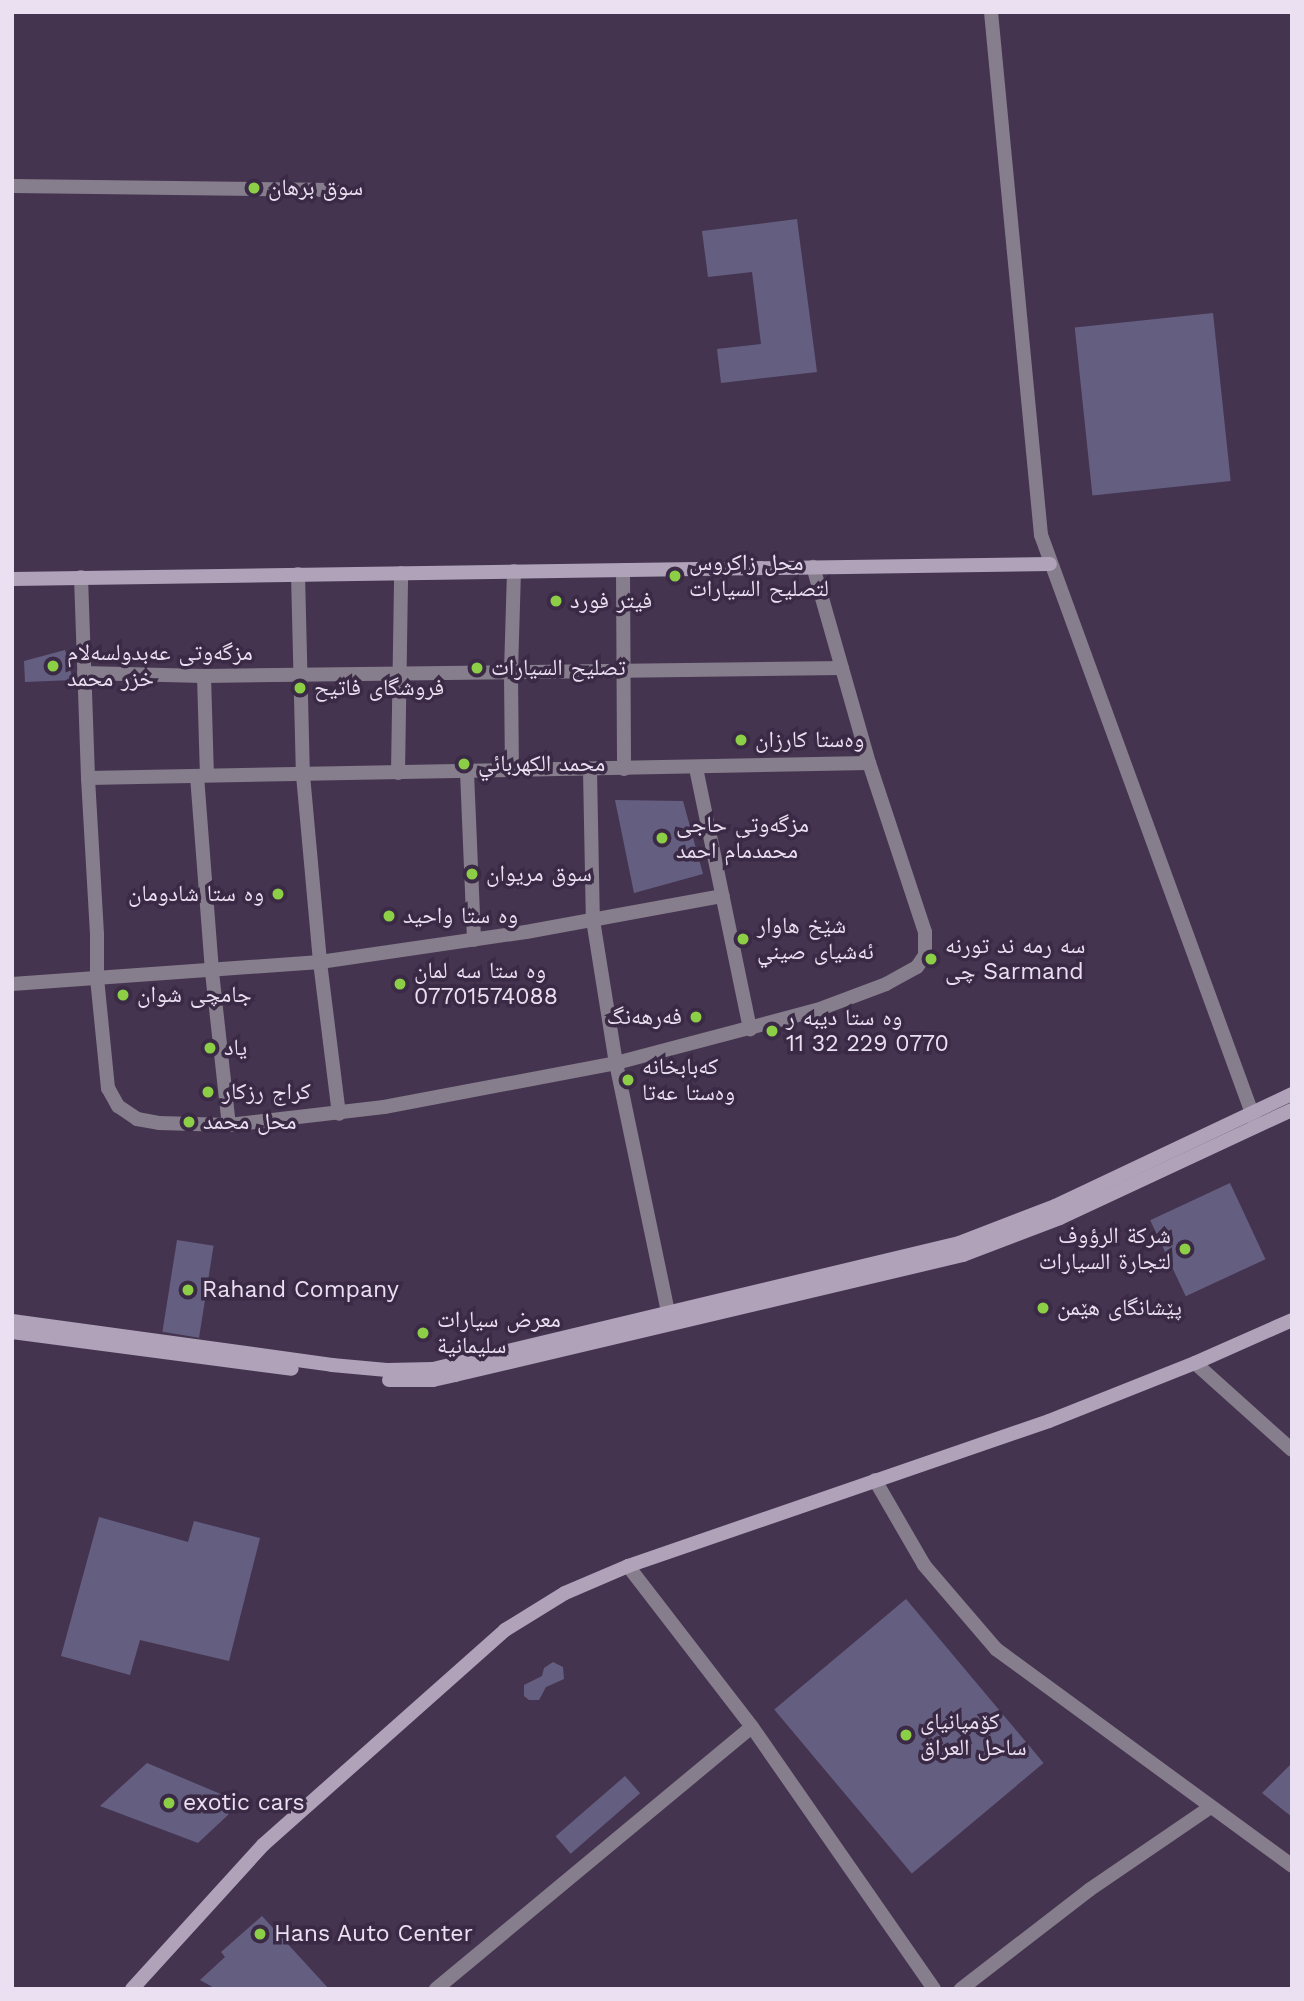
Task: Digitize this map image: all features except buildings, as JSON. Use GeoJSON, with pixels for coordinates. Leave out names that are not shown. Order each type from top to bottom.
{"type":"FeatureCollection","features":[{"type":"Feature","properties":{"kind":"street"},"geometry":{"type":"LineString","coordinates":[[991,12],[1041,534],[1254,1119]]}},
{"type":"Feature","properties":{"kind":"street"},"geometry":{"type":"LineString","coordinates":[[12,186],[334,190]]}},
{"type":"Feature","properties":{"kind":"street"},"geometry":{"type":"LineString","coordinates":[[12,579],[1050,564]]}},
{"type":"Feature","properties":{"kind":"street"},"geometry":{"type":"LineString","coordinates":[[81,577],[97,978],[107,1081],[118,1106],[137,1119],[152,1123],[229,1125],[339,1114],[508,1086],[616,1063],[750,1029],[868,992],[911,971],[925,956],[925,932],[870,763],[813,567]]}},
{"type":"Feature","properties":{"kind":"street"},"geometry":{"type":"LineString","coordinates":[[624,570],[624,769]]}},
{"type":"Feature","properties":{"kind":"street"},"geometry":{"type":"LineString","coordinates":[[512,771],[514,571]]}},
{"type":"Feature","properties":{"kind":"street"},"geometry":{"type":"LineString","coordinates":[[398,773],[401,573]]}},
{"type":"Feature","properties":{"kind":"street"},"geometry":{"type":"LineString","coordinates":[[299,574],[303,775],[320,962],[339,1114]]}},
{"type":"Feature","properties":{"kind":"street"},"geometry":{"type":"LineString","coordinates":[[84,673],[204,676],[842,668]]}},
{"type":"Feature","properties":{"kind":"street"},"geometry":{"type":"LineString","coordinates":[[204,676],[202,776],[212,972],[229,1125]]}},
{"type":"Feature","properties":{"kind":"street"},"geometry":{"type":"LineString","coordinates":[[88,778],[870,763]]}},
{"type":"Feature","properties":{"kind":"street"},"geometry":{"type":"LineString","coordinates":[[696,768],[750,1029]]}},
{"type":"Feature","properties":{"kind":"street"},"geometry":{"type":"LineString","coordinates":[[590,770],[593,920],[616,1063],[669,1317]]}},
{"type":"Feature","properties":{"kind":"street"},"geometry":{"type":"LineString","coordinates":[[467,772],[474,940]]}},
{"type":"Feature","properties":{"kind":"street"},"geometry":{"type":"LineString","coordinates":[[12,984],[212,972],[320,962],[474,940],[723,896]]}},
{"type":"Feature","properties":{"kind":"street"},"geometry":{"type":"LineString","coordinates":[[12,1332],[331,1370],[410,1371],[501,1359],[961,1249],[1254,1119],[1292,1094]]}},
{"type":"Feature","properties":{"kind":"street"},"geometry":{"type":"LineString","coordinates":[[1254,1119],[1292,1110]]}},
{"type":"Feature","properties":{"kind":"street"},"geometry":{"type":"LineString","coordinates":[[132,1989],[263,1845],[505,1630],[565,1593],[628,1566],[1049,1421],[1195,1363],[1292,1320]]}},
{"type":"Feature","properties":{"kind":"street"},"geometry":{"type":"LineString","coordinates":[[12,1321],[331,1370]]}},
{"type":"Feature","properties":{"kind":"street"},"geometry":{"type":"LineString","coordinates":[[1195,1363],[1292,1450]]}},
{"type":"Feature","properties":{"kind":"street"},"geometry":{"type":"LineString","coordinates":[[875,1480],[924,1565],[996,1649],[1209,1808],[1292,1866]]}},
{"type":"Feature","properties":{"kind":"street"},"geometry":{"type":"LineString","coordinates":[[628,1566],[752,1727],[934,1989]]}},
{"type":"Feature","properties":{"kind":"street"},"geometry":{"type":"LineString","coordinates":[[436,1989],[752,1727]]}},
{"type":"Feature","properties":{"kind":"street"},"geometry":{"type":"LineString","coordinates":[[961,1989],[1089,1890],[1209,1808]]}},
{"type":"Feature","properties":{"kind":"place","name":"سوق برهان"},"geometry":{"type":"Point","coordinates":[254,188]}},
{"type":"Feature","properties":{"kind":"place","name":"محل زاكروس لتصليح السيارات"},"geometry":{"type":"Point","coordinates":[675,576]}},
{"type":"Feature","properties":{"kind":"place","name":"فيتر فورد"},"geometry":{"type":"Point","coordinates":[556,601]}},
{"type":"Feature","properties":{"kind":"place","name":"مزگەوتی عەبدولسەلام خزر محمد"},"geometry":{"type":"Point","coordinates":[53,666]}},
{"type":"Feature","properties":{"kind":"place","name":"تصليح السيارات"},"geometry":{"type":"Point","coordinates":[477,668]}},
{"type":"Feature","properties":{"kind":"place","name":"فروشگاى فاتيح"},"geometry":{"type":"Point","coordinates":[300,688]}},
{"type":"Feature","properties":{"kind":"place","name":"وەستا کارزان"},"geometry":{"type":"Point","coordinates":[741,740]}},
{"type":"Feature","properties":{"kind":"place","name":"محمد الكهربائي"},"geometry":{"type":"Point","coordinates":[464,764]}},
{"type":"Feature","properties":{"kind":"place","name":"مزگەوتی حاجی محمدمام احمد"},"geometry":{"type":"Point","coordinates":[662,838]}},
{"type":"Feature","properties":{"kind":"place","name":"سوق مریوان"},"geometry":{"type":"Point","coordinates":[472,874]}},
{"type":"Feature","properties":{"kind":"place","name":"وه ستا شادومان"},"geometry":{"type":"Point","coordinates":[278,894]}},
{"type":"Feature","properties":{"kind":"place","name":"وه ستا واحید"},"geometry":{"type":"Point","coordinates":[389,916]}},
{"type":"Feature","properties":{"kind":"place","name":"شێخ هاوار ئەشیای صيني"},"geometry":{"type":"Point","coordinates":[743,939]}},
{"type":"Feature","properties":{"kind":"place","name":"سه رمه ند تورنه چی Sarmand"},"geometry":{"type":"Point","coordinates":[931,959]}},
{"type":"Feature","properties":{"kind":"place","name":"وه ستا سه لمان 07701574088"},"geometry":{"type":"Point","coordinates":[400,984]}},
{"type":"Feature","properties":{"kind":"place","name":"جامچی شوان"},"geometry":{"type":"Point","coordinates":[123,995]}},
{"type":"Feature","properties":{"kind":"place","name":"فەرهەنگ"},"geometry":{"type":"Point","coordinates":[696,1017]}},
{"type":"Feature","properties":{"kind":"place","name":"وه ستا دیبه ر 11 32 229 0770"},"geometry":{"type":"Point","coordinates":[772,1031]}},
{"type":"Feature","properties":{"kind":"place","name":"ياد"},"geometry":{"type":"Point","coordinates":[210,1048]}},
{"type":"Feature","properties":{"kind":"place","name":"کەبابخانە وەستا عەتا"},"geometry":{"type":"Point","coordinates":[628,1080]}},
{"type":"Feature","properties":{"kind":"place","name":"كراج رزكار"},"geometry":{"type":"Point","coordinates":[208,1092]}},
{"type":"Feature","properties":{"kind":"place","name":"محل محمد"},"geometry":{"type":"Point","coordinates":[189,1122]}},
{"type":"Feature","properties":{"kind":"place","name":"شركة الرؤوف لتجارة السيارات"},"geometry":{"type":"Point","coordinates":[1185,1249]}},
{"type":"Feature","properties":{"kind":"place","name":"Rahand Company"},"geometry":{"type":"Point","coordinates":[188,1290]}},
{"type":"Feature","properties":{"kind":"place","name":"پێشانگای هێمن"},"geometry":{"type":"Point","coordinates":[1043,1308]}},
{"type":"Feature","properties":{"kind":"place","name":"معرض سيارات سليمانية"},"geometry":{"type":"Point","coordinates":[423,1333]}},
{"type":"Feature","properties":{"kind":"place","name":"کۆمپانیای ساحل العراق"},"geometry":{"type":"Point","coordinates":[906,1735]}},
{"type":"Feature","properties":{"kind":"place","name":"exotic cars"},"geometry":{"type":"Point","coordinates":[169,1803]}},
{"type":"Feature","properties":{"kind":"place","name":"Hans Auto Center"},"geometry":{"type":"Point","coordinates":[260,1934]}}]}
